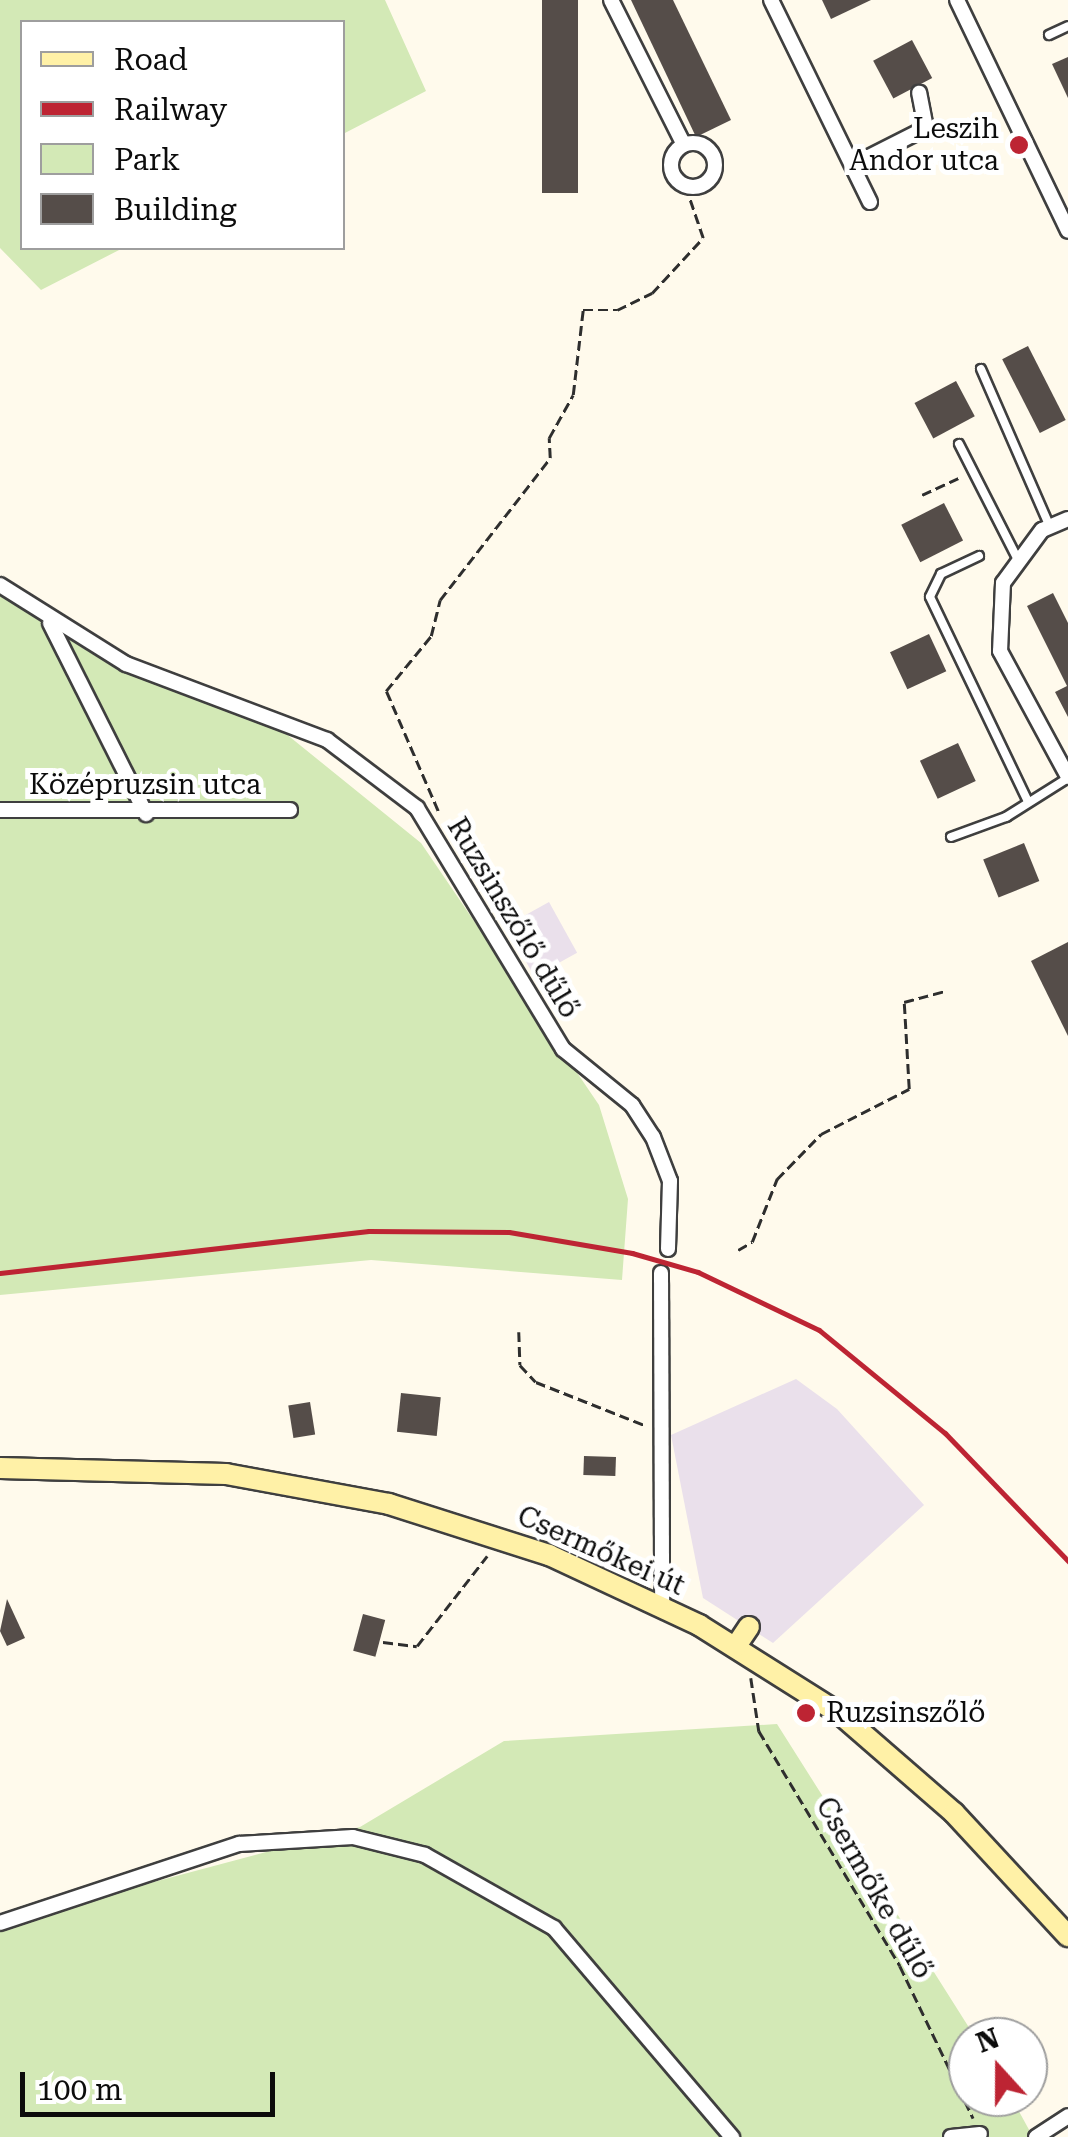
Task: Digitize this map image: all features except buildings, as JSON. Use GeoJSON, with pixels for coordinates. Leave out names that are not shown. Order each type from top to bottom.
{"type":"FeatureCollection","features":[{"type":"Feature","properties":{"kind":"main road","name":"Csermőkei út"},"geometry":{"type":"LineString","coordinates":[[0,1468],[226,1474],[496,1534],[662,1606],[746,1652],[898,1761],[1068,1936]]}},
{"type":"Feature","properties":{"kind":"main road"},"geometry":{"type":"LineString","coordinates":[[746,1652],[749,1627]]}},
{"type":"Feature","properties":{"kind":"street"},"geometry":{"type":"LineString","coordinates":[[612,0],[684,145]]}},
{"type":"Feature","properties":{"kind":"street"},"geometry":{"type":"LineString","coordinates":[[771,0],[870,202]]}},
{"type":"Feature","properties":{"kind":"street"},"geometry":{"type":"LineString","coordinates":[[957,0],[1066,212],[1068,232]]}},
{"type":"Feature","properties":{"kind":"street"},"geometry":{"type":"LineString","coordinates":[[853,165],[926,128],[919,94]]}},
{"type":"Feature","properties":{"kind":"street"},"geometry":{"type":"LineString","coordinates":[[684,145],[705,146],[715,164],[706,183],[685,185],[671,162],[684,145]]}},
{"type":"Feature","properties":{"kind":"street"},"geometry":{"type":"LineString","coordinates":[[1068,519],[1048,525],[1004,583],[1000,651],[1068,777]]}},
{"type":"Feature","properties":{"kind":"street","name":"Ruzsinszőlő dűlő"},"geometry":{"type":"LineString","coordinates":[[0,585],[50,622],[126,664],[327,740],[386,778],[438,838],[564,1049],[632,1105],[653,1137],[670,1180],[668,1250]]}},
{"type":"Feature","properties":{"kind":"street"},"geometry":{"type":"LineString","coordinates":[[50,622],[146,814]]}},
{"type":"Feature","properties":{"kind":"street","name":"Középruzsin utca"},"geometry":{"type":"LineString","coordinates":[[0,810],[146,814],[290,810]]}},
{"type":"Feature","properties":{"kind":"street"},"geometry":{"type":"LineString","coordinates":[[661,1273],[662,1606]]}},
{"type":"Feature","properties":{"kind":"street"},"geometry":{"type":"LineString","coordinates":[[0,1923],[239,1844],[353,1837],[425,1856],[554,1928],[732,2137]]}},
{"type":"Feature","properties":{"kind":"street"},"geometry":{"type":"LineString","coordinates":[[1036,2137],[1068,2116]]}},
{"type":"Feature","properties":{"kind":"street"},"geometry":{"type":"LineString","coordinates":[[951,2137],[980,2134]]}},
{"type":"Feature","properties":{"kind":"lane"},"geometry":{"type":"LineString","coordinates":[[1050,35],[1068,26]]}},
{"type":"Feature","properties":{"kind":"lane"},"geometry":{"type":"LineString","coordinates":[[981,369],[1048,525]]}},
{"type":"Feature","properties":{"kind":"lane"},"geometry":{"type":"LineString","coordinates":[[959,444],[1019,562]]}},
{"type":"Feature","properties":{"kind":"lane"},"geometry":{"type":"LineString","coordinates":[[979,556],[941,574],[930,597],[1028,802]]}},
{"type":"Feature","properties":{"kind":"lane"},"geometry":{"type":"LineString","coordinates":[[951,838],[1028,802],[1068,777]]}},
{"type":"Feature","properties":{"kind":"path"},"geometry":{"type":"LineString","coordinates":[[438,838],[438,808],[386,691],[431,636],[440,600],[550,458],[549,438],[573,395],[583,310],[616,310],[652,293],[703,238],[685,185]]}},
{"type":"Feature","properties":{"kind":"path"},"geometry":{"type":"LineString","coordinates":[[922,495],[958,478]]}},
{"type":"Feature","properties":{"kind":"path"},"geometry":{"type":"LineString","coordinates":[[738,1250],[752,1242],[776,1179],[820,1134],[909,1089],[904,1002],[944,991]]}},
{"type":"Feature","properties":{"kind":"path"},"geometry":{"type":"LineString","coordinates":[[519,1332],[520,1365],[536,1382],[662,1432]]}},
{"type":"Feature","properties":{"kind":"path"},"geometry":{"type":"LineString","coordinates":[[383,1642],[417,1646],[496,1534]]}},
{"type":"Feature","properties":{"kind":"path","name":"Csermőke dűlő"},"geometry":{"type":"LineString","coordinates":[[746,1652],[748,1692],[759,1731],[900,1966],[980,2134]]}},
{"type":"Feature","properties":{"kind":"shaded area"},"geometry":{"type":"Polygon","coordinates":[[[549,902],[577,953],[534,976],[506,926],[549,902]]]}},
{"type":"Feature","properties":{"kind":"shaded area"},"geometry":{"type":"Polygon","coordinates":[[[796,1379],[837,1409],[924,1505],[773,1643],[703,1598],[671,1435],[796,1379]]]}},
{"type":"Feature","properties":{"kind":"green space"},"geometry":{"type":"Polygon","coordinates":[[[0,0],[385,0],[426,91],[345,133],[345,20],[20,20],[20,250],[119,250],[41,290],[0,248],[0,0]]]}},
{"type":"Feature","properties":{"kind":"green space"},"geometry":{"type":"Polygon","coordinates":[[[0,594],[121,668],[264,716],[421,843],[599,1105],[628,1199],[622,1280],[371,1260],[0,1295],[0,594]]]}},
{"type":"Feature","properties":{"kind":"green space"},"geometry":{"type":"Polygon","coordinates":[[[777,1724],[962,2017],[948,2017],[948,2117],[1022,2117],[1033,2137],[0,2137],[0,1923],[360,1827],[504,1741],[777,1724]]]}},
{"type":"Feature","properties":{"kind":"railway"},"geometry":{"type":"LineString","coordinates":[[0,1273],[369,1231],[509,1232],[632,1253],[698,1272],[819,1330],[945,1433],[1068,1561]]}},
{"type":"Feature","properties":{"kind":"place","name":"Leszih Andor utca"},"geometry":{"type":"Point","coordinates":[1019,145]}},
{"type":"Feature","properties":{"kind":"place","name":"Ruzsinszőlő"},"geometry":{"type":"Point","coordinates":[806,1713]}}]}
